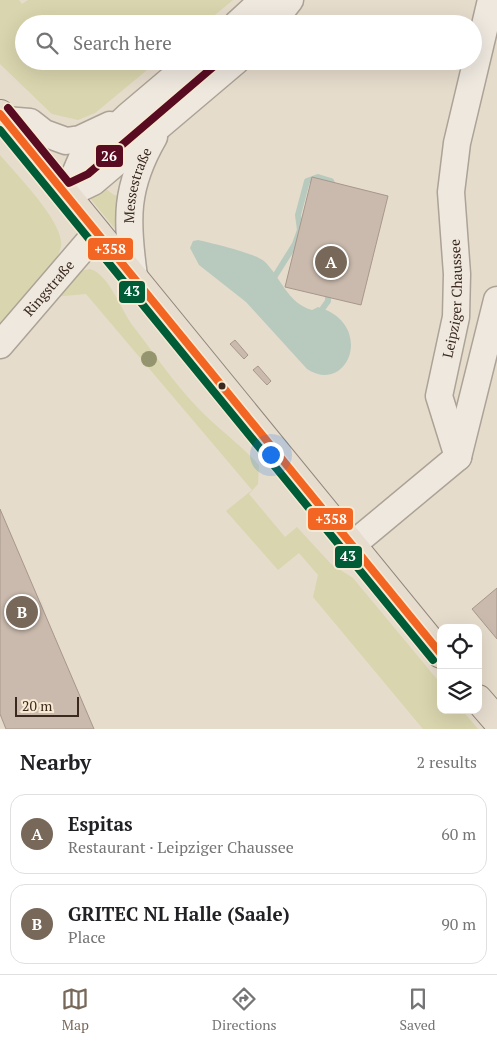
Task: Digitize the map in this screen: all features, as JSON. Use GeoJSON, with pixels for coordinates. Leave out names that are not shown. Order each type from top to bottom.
{"type":"FeatureCollection","features":[{"type":"Feature","properties":{"kind":"main road"},"geometry":{"type":"LineString","coordinates":[[2,117],[134,276],[351,546],[437,649]]}},
{"type":"Feature","properties":{"kind":"main road"},"geometry":{"type":"LineString","coordinates":[[482,704],[497,722]]}},
{"type":"Feature","properties":{"kind":"street"},"geometry":{"type":"LineString","coordinates":[[247,15],[263,0]]}},
{"type":"Feature","properties":{"kind":"street"},"geometry":{"type":"LineString","coordinates":[[278,15],[290,0]]}},
{"type":"Feature","properties":{"kind":"street","name":"Leipziger Chaussee"},"geometry":{"type":"LineString","coordinates":[[482,38],[491,0]]}},
{"type":"Feature","properties":{"kind":"street"},"geometry":{"type":"LineString","coordinates":[[66,195],[82,160],[128,116],[182,70]]}},
{"type":"Feature","properties":{"kind":"street","name":"Messestraße"},"geometry":{"type":"LineString","coordinates":[[66,195],[93,182],[226,70]]}},
{"type":"Feature","properties":{"kind":"street","name":"Leipziger Chaussee"},"geometry":{"type":"LineString","coordinates":[[458,457],[439,396],[456,317],[457,274],[451,192],[457,143],[474,70]]}},
{"type":"Feature","properties":{"kind":"street"},"geometry":{"type":"LineString","coordinates":[[2,117],[30,122],[44,133],[66,141],[80,139],[128,116]]}},
{"type":"Feature","properties":{"kind":"street","name":"Messestraße"},"geometry":{"type":"LineString","coordinates":[[134,276],[129,245],[130,192],[142,157],[159,127]]}},
{"type":"Feature","properties":{"kind":"street","name":"Ringstraße"},"geometry":{"type":"LineString","coordinates":[[0,345],[97,232]]}},
{"type":"Feature","properties":{"kind":"street"},"geometry":{"type":"LineString","coordinates":[[351,546],[458,457],[497,300]]}},
{"type":"Feature","properties":{"kind":"shaded area"},"geometry":{"type":"Polygon","coordinates":[[[0,0],[19,0],[22,4],[28,0],[233,0],[215,15],[15,15],[15,70],[147,70],[95,113],[78,120],[52,114],[0,64],[0,0]]]}},
{"type":"Feature","properties":{"kind":"shaded area"},"geometry":{"type":"Polygon","coordinates":[[[0,155],[47,212],[60,236],[61,246],[58,256],[44,278],[0,330],[0,155]]]}},
{"type":"Feature","properties":{"kind":"shaded area"},"geometry":{"type":"Polygon","coordinates":[[[102,186],[114,195],[121,196],[116,230],[89,197],[102,186]]]}},
{"type":"Feature","properties":{"kind":"shaded area"},"geometry":{"type":"Polygon","coordinates":[[[198,240],[259,258],[270,267],[296,302],[312,310],[318,307],[336,316],[347,328],[351,341],[350,354],[344,366],[334,373],[322,375],[307,369],[246,302],[199,265],[190,248],[193,241],[198,240]]]}},
{"type":"Feature","properties":{"kind":"shaded area"},"geometry":{"type":"Polygon","coordinates":[[[90,269],[97,272],[103,278],[133,326],[172,378],[205,415],[259,465],[258,484],[249,494],[285,537],[297,527],[331,564],[353,578],[437,679],[437,714],[465,714],[478,729],[423,729],[313,597],[318,575],[299,553],[278,570],[226,511],[252,490],[86,294],[52,297],[79,271],[90,269]]]}},
{"type":"Feature","properties":{"kind":"building"},"geometry":{"type":"Polygon","coordinates":[[[312,177],[388,196],[361,305],[285,287],[312,177]]]}},
{"type":"Feature","properties":{"kind":"building"},"geometry":{"type":"Polygon","coordinates":[[[235,340],[248,355],[244,359],[230,344],[235,340]]]}},
{"type":"Feature","properties":{"kind":"building"},"geometry":{"type":"Polygon","coordinates":[[[258,366],[271,381],[267,385],[253,370],[258,366]]]}},
{"type":"Feature","properties":{"kind":"building"},"geometry":{"type":"Polygon","coordinates":[[[0,509],[94,729],[6,729],[0,714],[0,509]]]}},
{"type":"Feature","properties":{"kind":"building"},"geometry":{"type":"Polygon","coordinates":[[[497,588],[497,639],[472,609],[497,588]]]}},
{"type":"Feature","properties":{"kind":"waterway"},"geometry":{"type":"LineString","coordinates":[[275,276],[295,244],[300,230],[298,215],[307,181],[318,177],[331,181],[335,190]]}},
{"type":"Feature","properties":{"kind":"waterway"},"geometry":{"type":"LineString","coordinates":[[323,308],[328,301],[328,290]]}},
{"type":"Feature","properties":{"kind":"transit line","name":"26"},"geometry":{"type":"LineString","coordinates":[[8,108],[69,183],[88,174],[209,70]]}},
{"type":"Feature","properties":{"kind":"transit line","name":"+358"},"geometry":{"type":"LineString","coordinates":[[0,114],[437,649]]}},
{"type":"Feature","properties":{"kind":"transit line","name":"43"},"geometry":{"type":"LineString","coordinates":[[0,130],[433,660]]}},
{"type":"Feature","properties":{"kind":"place","name":"Espitas"},"geometry":{"type":"Point","coordinates":[331,262]}},
{"type":"Feature","properties":{"kind":"place","name":"GRITEC NL Halle (Saale)"},"geometry":{"type":"Point","coordinates":[22,612]}}]}
